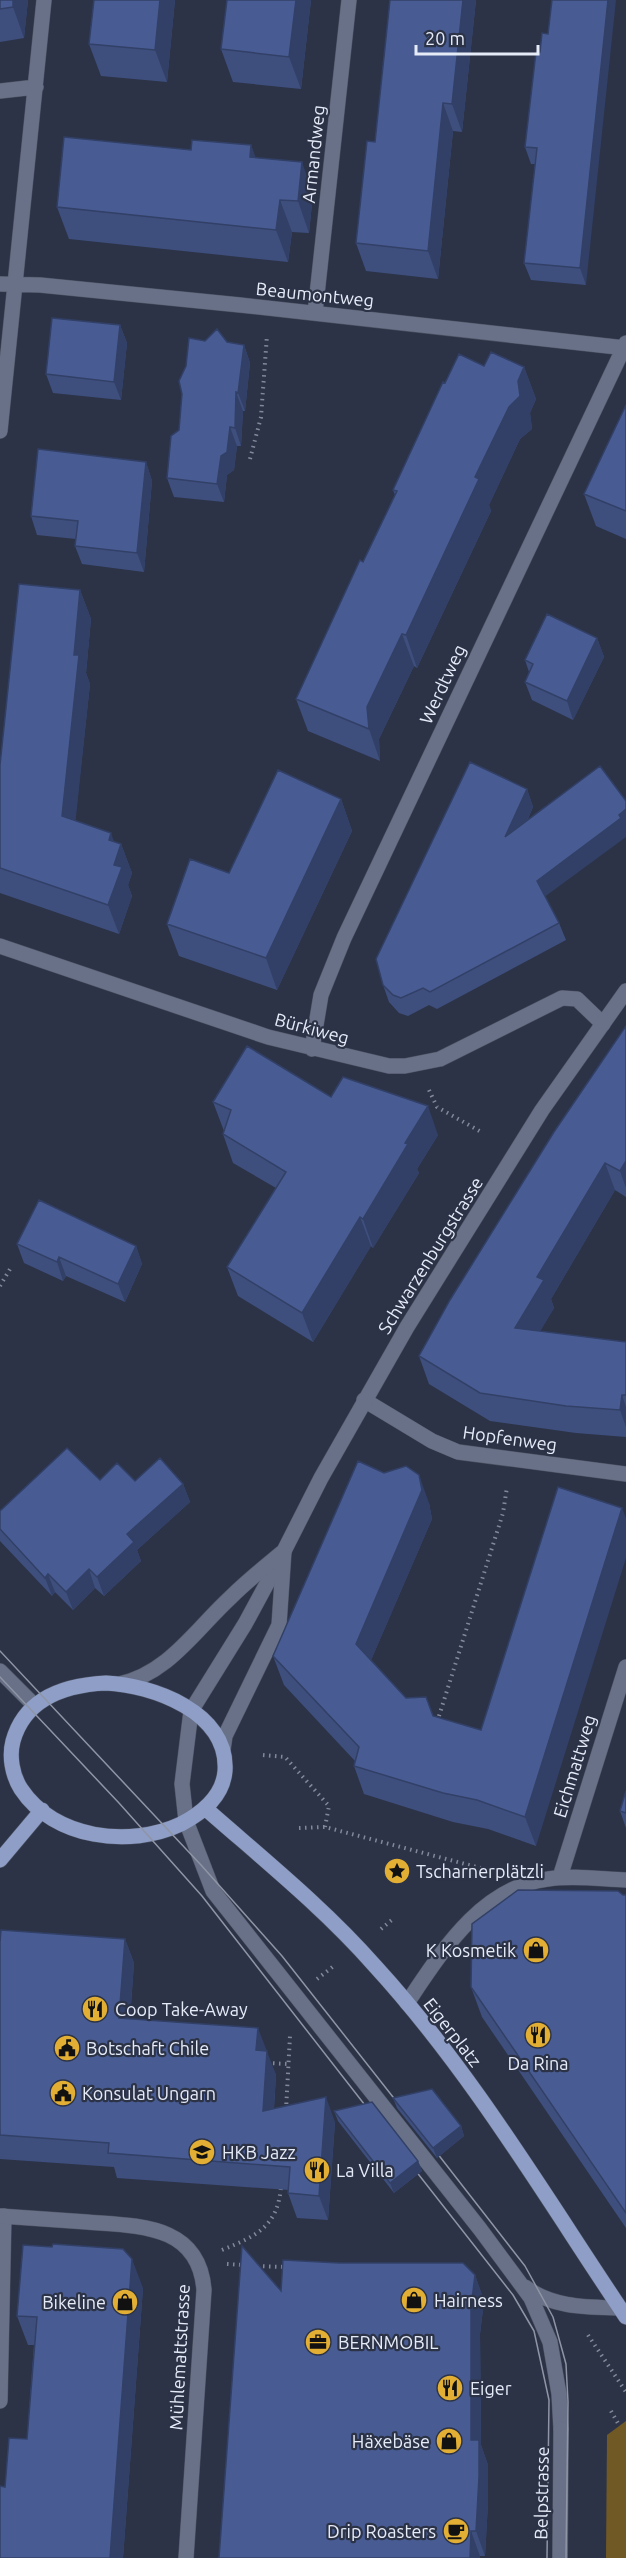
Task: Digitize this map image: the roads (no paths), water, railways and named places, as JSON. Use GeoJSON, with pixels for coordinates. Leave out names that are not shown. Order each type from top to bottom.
{"type":"FeatureCollection","features":[{"type":"Feature","properties":{"kind":"main road"},"geometry":{"type":"LineString","coordinates":[[92,1684],[119,1684],[138,1686],[156,1692],[191,1711],[214,1732],[222,1750],[223,1779],[218,1792],[205,1808],[186,1821],[148,1835],[107,1837],[72,1828],[42,1810],[20,1787],[12,1756],[17,1730],[34,1705],[69,1688],[92,1684]]}},
{"type":"Feature","properties":{"kind":"main road","name":"Eigerplatz"},"geometry":{"type":"LineString","coordinates":[[205,1808],[316,1906],[407,2003],[479,2098],[623,2312]]}},
{"type":"Feature","properties":{"kind":"main road"},"geometry":{"type":"LineString","coordinates":[[0,1860],[42,1810]]}},
{"type":"Feature","properties":{"kind":"street"},"geometry":{"type":"LineString","coordinates":[[0,431],[8,284],[36,87],[44,0]]}},
{"type":"Feature","properties":{"kind":"street","name":"Armandweg"},"geometry":{"type":"LineString","coordinates":[[315,313],[349,0]]}},
{"type":"Feature","properties":{"kind":"street"},"geometry":{"type":"LineString","coordinates":[[0,92],[36,87]]}},
{"type":"Feature","properties":{"kind":"street","name":"Beaumontweg"},"geometry":{"type":"LineString","coordinates":[[8,284],[315,313],[625,346]]}},
{"type":"Feature","properties":{"kind":"street","name":"Werdtweg"},"geometry":{"type":"LineString","coordinates":[[312,1048],[321,995],[344,938],[625,346]]}},
{"type":"Feature","properties":{"kind":"street","name":"Bürkiweg"},"geometry":{"type":"LineString","coordinates":[[0,946],[268,1037],[375,1064],[417,1064],[459,1051],[552,1003],[570,998],[577,999],[603,1024]]}},
{"type":"Feature","properties":{"kind":"street","name":"Schwarzenburgstrasse"},"geometry":{"type":"LineString","coordinates":[[191,1711],[245,1624],[364,1400],[542,1110],[626,991]]}},
{"type":"Feature","properties":{"kind":"street","name":"Hopfenweg"},"geometry":{"type":"LineString","coordinates":[[364,1400],[432,1441],[458,1452],[626,1474]]}},
{"type":"Feature","properties":{"kind":"street","name":"Schwarzenburgstrasse"},"geometry":{"type":"LineString","coordinates":[[119,1684],[135,1680],[159,1668],[231,1597],[284,1551]]}},
{"type":"Feature","properties":{"kind":"street","name":"Schwarzenburgstrasse"},"geometry":{"type":"LineString","coordinates":[[222,1750],[225,1736],[279,1625],[284,1551]]}},
{"type":"Feature","properties":{"kind":"street","name":"Eichmattweg"},"geometry":{"type":"LineString","coordinates":[[560,1877],[626,1666]]}},
{"type":"Feature","properties":{"kind":"street"},"geometry":{"type":"LineString","coordinates":[[0,1671],[34,1705]]}},
{"type":"Feature","properties":{"kind":"street"},"geometry":{"type":"LineString","coordinates":[[191,1711],[182,1797],[186,1821],[213,1892],[523,2285],[534,2294],[557,2302],[623,2312]]}},
{"type":"Feature","properties":{"kind":"street"},"geometry":{"type":"LineString","coordinates":[[407,2003],[462,1927],[484,1908],[532,1882],[560,1877],[626,1880]]}},
{"type":"Feature","properties":{"kind":"street"},"geometry":{"type":"LineString","coordinates":[[0,2401],[2,2216]]}},
{"type":"Feature","properties":{"kind":"street","name":"Mühlemattstrasse"},"geometry":{"type":"LineString","coordinates":[[2,2216],[141,2226],[165,2233],[180,2241],[196,2260],[204,2290],[186,2558]]}},
{"type":"Feature","properties":{"kind":"street","name":"Belpstrasse"},"geometry":{"type":"LineString","coordinates":[[523,2285],[543,2321],[550,2342],[559,2394],[560,2558]]}},
{"type":"Feature","properties":{"kind":"tram line"},"geometry":{"type":"LineString","coordinates":[[0,1651],[201,1865],[282,1956],[404,2111]]}},
{"type":"Feature","properties":{"kind":"tram line"},"geometry":{"type":"LineString","coordinates":[[0,1677],[119,1803],[202,1896],[375,2118]]}},
{"type":"Feature","properties":{"kind":"tram line"},"geometry":{"type":"LineString","coordinates":[[430,2144],[525,2266],[553,2317],[566,2364],[568,2402],[566,2558]]}},
{"type":"Feature","properties":{"kind":"tram line"},"geometry":{"type":"LineString","coordinates":[[408,2161],[513,2295],[534,2331],[549,2400],[547,2558]]}},
{"type":"Feature","properties":{"kind":"place","name":"Tscharnerplätzli"},"geometry":{"type":"Point","coordinates":[397,1871]}},
{"type":"Feature","properties":{"kind":"place","name":"K Kosmetik"},"geometry":{"type":"Point","coordinates":[536,1950]}},
{"type":"Feature","properties":{"kind":"place","name":"Coop Take-Away"},"geometry":{"type":"Point","coordinates":[95,2009]}},
{"type":"Feature","properties":{"kind":"place","name":"Da Rina"},"geometry":{"type":"Point","coordinates":[538,2035]}},
{"type":"Feature","properties":{"kind":"place","name":"Botschaft Chile"},"geometry":{"type":"Point","coordinates":[67,2048]}},
{"type":"Feature","properties":{"kind":"place","name":"Konsulat Ungarn"},"geometry":{"type":"Point","coordinates":[63,2093]}},
{"type":"Feature","properties":{"kind":"place","name":"HKB Jazz"},"geometry":{"type":"Point","coordinates":[202,2152]}},
{"type":"Feature","properties":{"kind":"place","name":"La Villa"},"geometry":{"type":"Point","coordinates":[317,2170]}},
{"type":"Feature","properties":{"kind":"place","name":"Hairness"},"geometry":{"type":"Point","coordinates":[414,2300]}},
{"type":"Feature","properties":{"kind":"place","name":"Bikeline"},"geometry":{"type":"Point","coordinates":[125,2302]}},
{"type":"Feature","properties":{"kind":"place","name":"BERNMOBIL"},"geometry":{"type":"Point","coordinates":[318,2342]}},
{"type":"Feature","properties":{"kind":"place","name":"Eiger"},"geometry":{"type":"Point","coordinates":[450,2388]}},
{"type":"Feature","properties":{"kind":"place","name":"Häxebäse"},"geometry":{"type":"Point","coordinates":[449,2441]}},
{"type":"Feature","properties":{"kind":"place","name":"Drip Roasters"},"geometry":{"type":"Point","coordinates":[456,2531]}}]}
